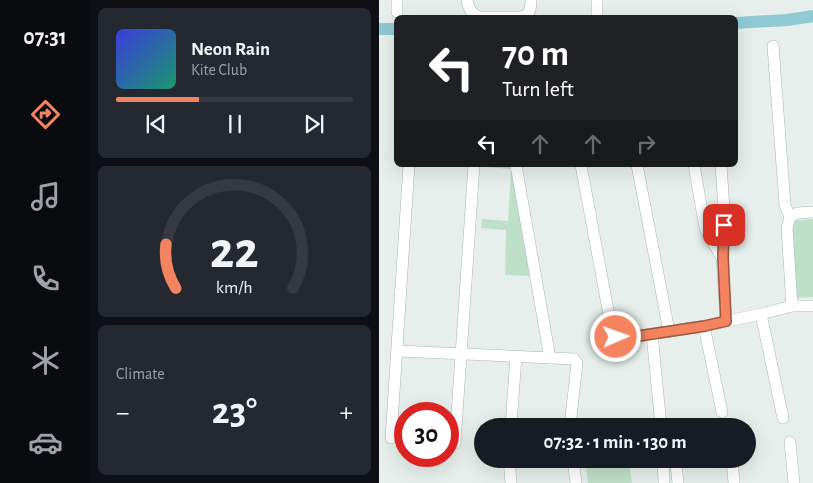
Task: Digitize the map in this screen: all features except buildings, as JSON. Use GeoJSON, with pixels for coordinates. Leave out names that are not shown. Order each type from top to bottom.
{"type":"FeatureCollection","features":[{"type":"Feature","properties":{"kind":"street"},"geometry":{"type":"LineString","coordinates":[[397,0],[397,12]]}},
{"type":"Feature","properties":{"kind":"street"},"geometry":{"type":"LineString","coordinates":[[467,0],[468,6],[475,15]]}},
{"type":"Feature","properties":{"kind":"street"},"geometry":{"type":"LineString","coordinates":[[525,15],[530,10],[531,0]]}},
{"type":"Feature","properties":{"kind":"street"},"geometry":{"type":"LineString","coordinates":[[597,0],[597,15]]}},
{"type":"Feature","properties":{"kind":"street"},"geometry":{"type":"LineString","coordinates":[[773,46],[785,205],[790,217],[787,228],[792,306]]}},
{"type":"Feature","properties":{"kind":"street"},"geometry":{"type":"LineString","coordinates":[[391,438],[409,167]]}},
{"type":"Feature","properties":{"kind":"street"},"geometry":{"type":"LineString","coordinates":[[458,402],[474,167]]}},
{"type":"Feature","properties":{"kind":"street"},"geometry":{"type":"LineString","coordinates":[[516,167],[550,358]]}},
{"type":"Feature","properties":{"kind":"street"},"geometry":{"type":"LineString","coordinates":[[581,167],[611,326],[616,337],[625,338],[705,326],[792,306],[813,306]]}},
{"type":"Feature","properties":{"kind":"street"},"geometry":{"type":"LineString","coordinates":[[637,167],[669,331]]}},
{"type":"Feature","properties":{"kind":"street"},"geometry":{"type":"LineString","coordinates":[[695,167],[705,228],[723,258]]}},
{"type":"Feature","properties":{"kind":"street"},"geometry":{"type":"LineString","coordinates":[[721,167],[724,209],[723,258],[726,321]]}},
{"type":"Feature","properties":{"kind":"street"},"geometry":{"type":"LineString","coordinates":[[790,217],[797,213],[813,212]]}},
{"type":"Feature","properties":{"kind":"street"},"geometry":{"type":"LineString","coordinates":[[761,314],[783,418]]}},
{"type":"Feature","properties":{"kind":"street"},"geometry":{"type":"LineString","coordinates":[[705,326],[722,412]]}},
{"type":"Feature","properties":{"kind":"street"},"geometry":{"type":"LineString","coordinates":[[652,334],[660,418]]}},
{"type":"Feature","properties":{"kind":"street"},"geometry":{"type":"LineString","coordinates":[[398,351],[574,359],[577,363],[572,418]]}},
{"type":"Feature","properties":{"kind":"street"},"geometry":{"type":"LineString","coordinates":[[512,418],[516,356]]}},
{"type":"Feature","properties":{"kind":"street"},"geometry":{"type":"LineString","coordinates":[[790,442],[794,483]]}},
{"type":"Feature","properties":{"kind":"street"},"geometry":{"type":"LineString","coordinates":[[510,468],[511,483]]}},
{"type":"Feature","properties":{"kind":"street"},"geometry":{"type":"LineString","coordinates":[[574,468],[576,483]]}},
{"type":"Feature","properties":{"kind":"street"},"geometry":{"type":"LineString","coordinates":[[663,468],[664,483]]}},
{"type":"Feature","properties":{"kind":"street"},"geometry":{"type":"LineString","coordinates":[[676,468],[678,483]]}},
{"type":"Feature","properties":{"kind":"street"},"geometry":{"type":"LineString","coordinates":[[733,468],[734,483]]}},
{"type":"Feature","properties":{"kind":"green space"},"geometry":{"type":"Polygon","coordinates":[[[484,167],[513,167],[530,276],[505,275],[506,230],[481,228],[482,219],[508,221],[511,169],[484,167]]]}},
{"type":"Feature","properties":{"kind":"green space"},"geometry":{"type":"Polygon","coordinates":[[[813,219],[813,297],[796,298],[791,221],[813,219]]]}},
{"type":"Feature","properties":{"kind":"green space"},"geometry":{"type":"Polygon","coordinates":[[[586,468],[630,468],[632,483],[588,483],[586,468]]]}},
{"type":"Feature","properties":{"kind":"waterway"},"geometry":{"type":"LineString","coordinates":[[738,23],[787,20],[814,16]]}},
{"type":"Feature","properties":{"kind":"waterway"},"geometry":{"type":"LineString","coordinates":[[379,29],[394,29]]}},
{"type":"Feature","properties":{"kind":"route"},"geometry":{"type":"LineString","coordinates":[[616,337],[625,338],[726,321],[723,258],[724,225]]}}]}
